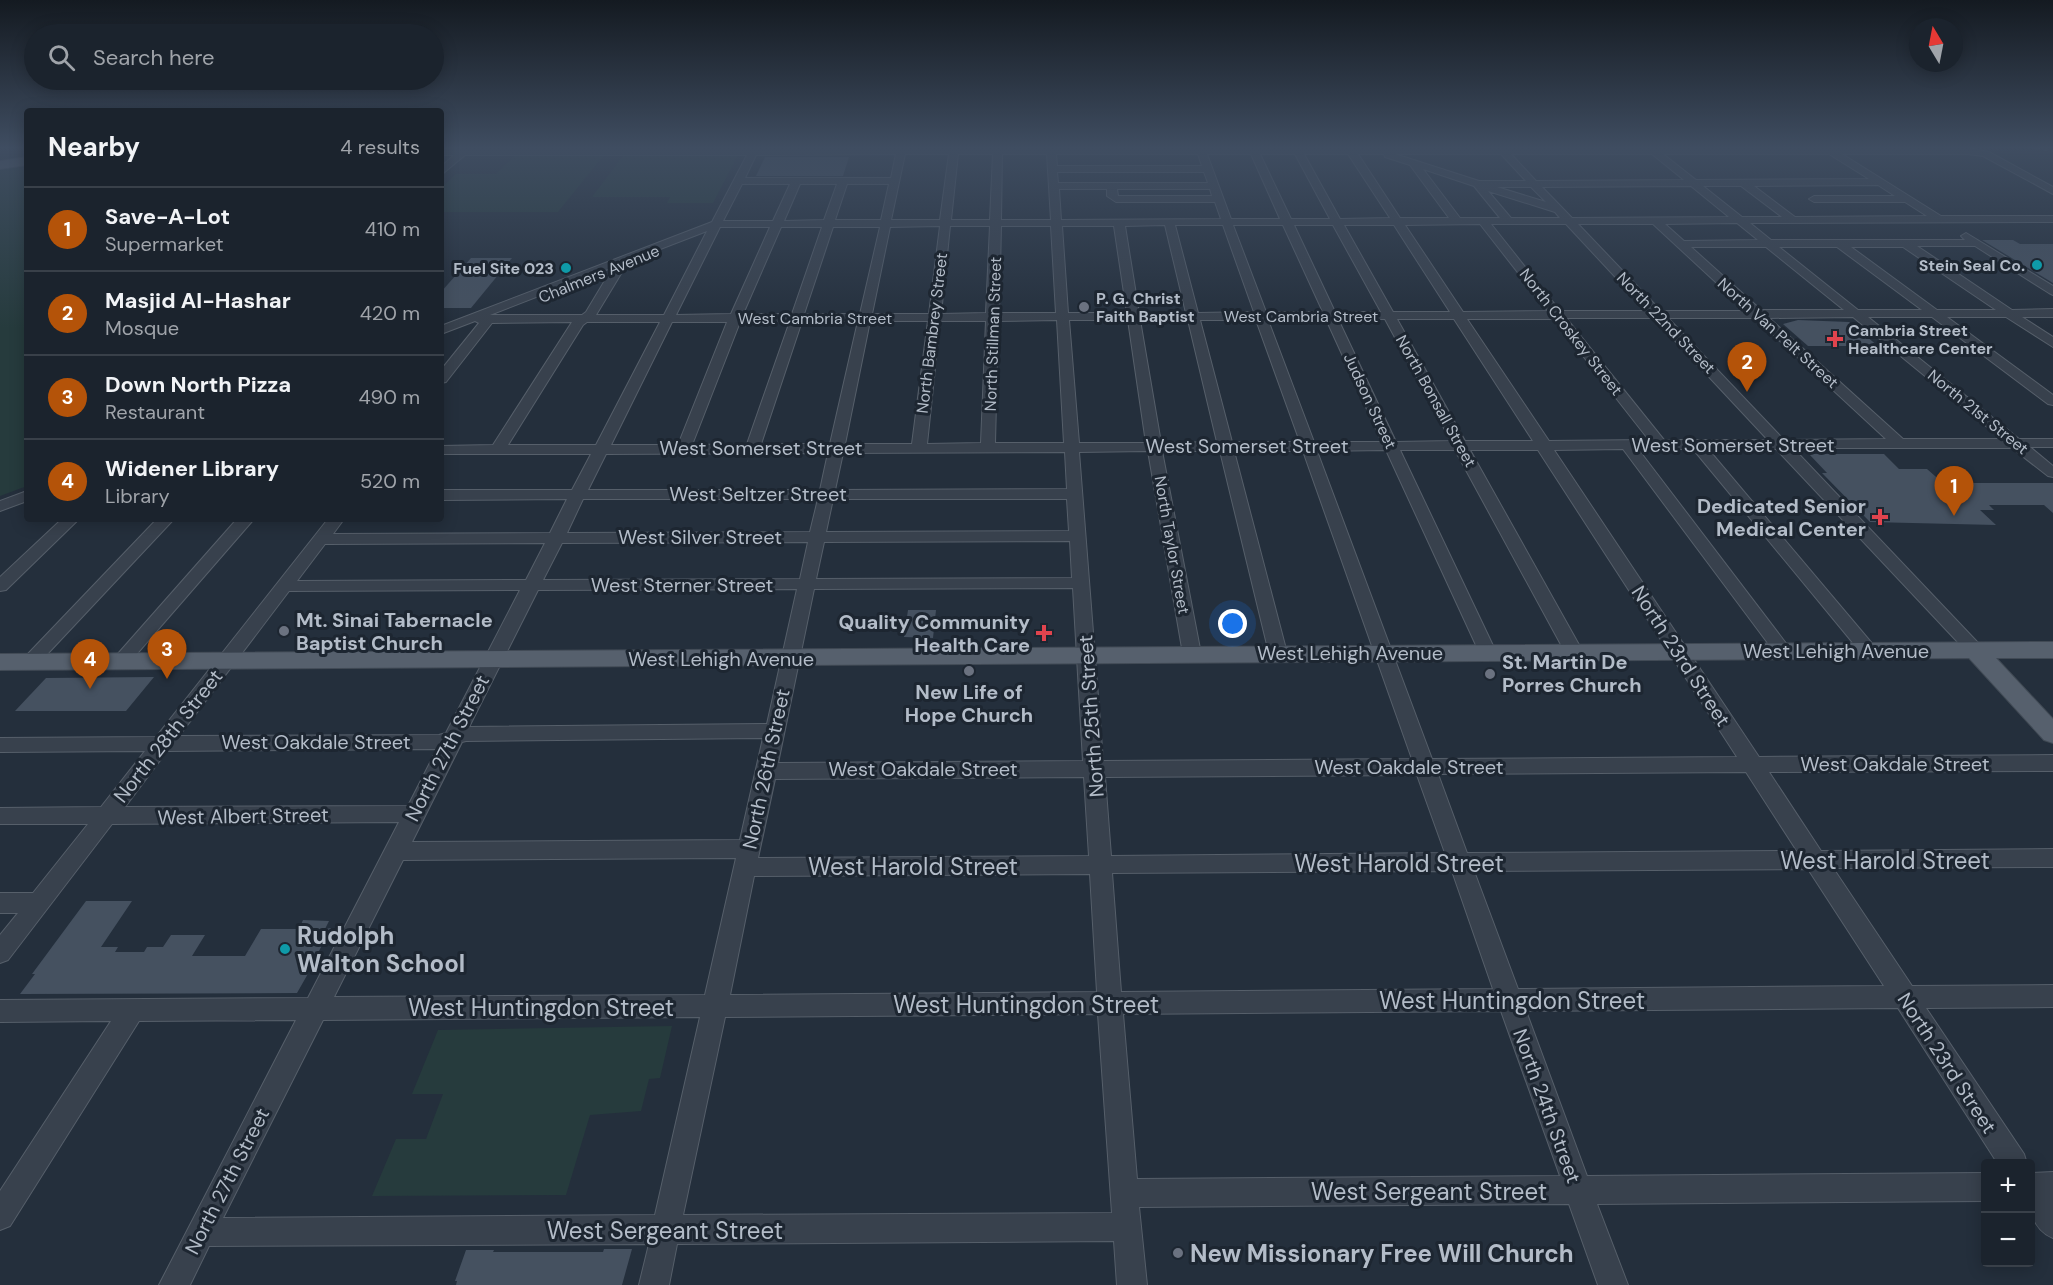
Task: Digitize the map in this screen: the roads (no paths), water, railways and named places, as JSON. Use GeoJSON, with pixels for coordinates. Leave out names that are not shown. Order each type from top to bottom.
{"type":"FeatureCollection","features":[{"type":"Feature","properties":{"kind":"main road","name":"North 22nd Street"},"geometry":{"type":"LineString","coordinates":[[1975,650],[2053,734]]}},
{"type":"Feature","properties":{"kind":"main road","name":"West Lehigh Avenue"},"geometry":{"type":"LineString","coordinates":[[0,662],[2053,650]]}},
{"type":"Feature","properties":{"kind":"street","name":"North 27th Street"},"geometry":{"type":"LineString","coordinates":[[174,1285],[599,449],[725,208]]}},
{"type":"Feature","properties":{"kind":"street"},"geometry":{"type":"LineString","coordinates":[[683,449],[735,318],[783,208]]}},
{"type":"Feature","properties":{"kind":"street"},"geometry":{"type":"LineString","coordinates":[[753,448],[833,208]]}},
{"type":"Feature","properties":{"kind":"street","name":"North 26th Street"},"geometry":{"type":"LineString","coordinates":[[654,1285],[887,208]]}},
{"type":"Feature","properties":{"kind":"street","name":"North Bambrey Street"},"geometry":{"type":"LineString","coordinates":[[919,447],[947,208]]}},
{"type":"Feature","properties":{"kind":"street","name":"North Stillman Street"},"geometry":{"type":"LineString","coordinates":[[988,447],[997,208]]}},
{"type":"Feature","properties":{"kind":"street","name":"North 25th Street"},"geometry":{"type":"LineString","coordinates":[[1056,208],[1062,317],[1132,1285]]}},
{"type":"Feature","properties":{"kind":"street"},"geometry":{"type":"LineString","coordinates":[[1131,208],[1134,222]]}},
{"type":"Feature","properties":{"kind":"street","name":"North 24th Street"},"geometry":{"type":"LineString","coordinates":[[1222,208],[1612,1285]]}},
{"type":"Feature","properties":{"kind":"street","name":"Judson Street"},"geometry":{"type":"LineString","coordinates":[[1280,208],[1487,652]]}},
{"type":"Feature","properties":{"kind":"street","name":"North Bonsall Street"},"geometry":{"type":"LineString","coordinates":[[1330,208],[1574,652]]}},
{"type":"Feature","properties":{"kind":"street","name":"North 23rd Street"},"geometry":{"type":"LineString","coordinates":[[1388,208],[2011,1159]]}},
{"type":"Feature","properties":{"kind":"street"},"geometry":{"type":"LineString","coordinates":[[1447,208],[1456,220]]}},
{"type":"Feature","properties":{"kind":"street"},"geometry":{"type":"LineString","coordinates":[[1497,208],[1507,220]]}},
{"type":"Feature","properties":{"kind":"street"},"geometry":{"type":"LineString","coordinates":[[1543,208],[1562,215]]}},
{"type":"Feature","properties":{"kind":"street","name":"North 22nd Street"},"geometry":{"type":"LineString","coordinates":[[1556,208],[1975,650]]}},
{"type":"Feature","properties":{"kind":"street","name":"North 21st Street"},"geometry":{"type":"LineString","coordinates":[[1724,208],[2053,473]]}},
{"type":"Feature","properties":{"kind":"street"},"geometry":{"type":"LineString","coordinates":[[1777,208],[1793,220]]}},
{"type":"Feature","properties":{"kind":"street"},"geometry":{"type":"LineString","coordinates":[[1826,208],[1842,220]]}},
{"type":"Feature","properties":{"kind":"street"},"geometry":{"type":"LineString","coordinates":[[1920,208],[2053,291]]}},
{"type":"Feature","properties":{"kind":"street"},"geometry":{"type":"LineString","coordinates":[[716,224],[1338,222],[1507,220],[1562,215],[1655,220],[2053,219]]}},
{"type":"Feature","properties":{"kind":"street","name":"North Croskey Street"},"geometry":{"type":"LineString","coordinates":[[1482,220],[1659,445]]}},
{"type":"Feature","properties":{"kind":"street","name":"North Van Pelt Street"},"geometry":{"type":"LineString","coordinates":[[1655,220],[1901,445]]}},
{"type":"Feature","properties":{"kind":"street","name":"North Taylor Street"},"geometry":{"type":"LineString","coordinates":[[1119,222],[1132,316],[1192,654]]}},
{"type":"Feature","properties":{"kind":"street"},"geometry":{"type":"LineString","coordinates":[[1169,222],[1278,653]]}},
{"type":"Feature","properties":{"kind":"street","name":"Chalmers Avenue"},"geometry":{"type":"LineString","coordinates":[[444,329],[697,236],[716,224]]}},
{"type":"Feature","properties":{"kind":"street"},"geometry":{"type":"LineString","coordinates":[[1839,243],[2053,401]]}},
{"type":"Feature","properties":{"kind":"street"},"geometry":{"type":"LineString","coordinates":[[1905,243],[2053,343]]}},
{"type":"Feature","properties":{"kind":"street"},"geometry":{"type":"LineString","coordinates":[[1681,244],[1975,243]]}},
{"type":"Feature","properties":{"kind":"street"},"geometry":{"type":"LineString","coordinates":[[498,450],[578,323],[591,314],[616,272],[611,267]]}},
{"type":"Feature","properties":{"kind":"street","name":"Chalmers Avenue"},"geometry":{"type":"LineString","coordinates":[[444,336],[611,267]]}},
{"type":"Feature","properties":{"kind":"street","name":"West Cambria Street"},"geometry":{"type":"LineString","coordinates":[[444,319],[2053,313]]}},
{"type":"Feature","properties":{"kind":"street"},"geometry":{"type":"LineString","coordinates":[[444,375],[488,319]]}},
{"type":"Feature","properties":{"kind":"street","name":"West Somerset Street"},"geometry":{"type":"LineString","coordinates":[[444,450],[2018,445],[2053,443]]}},
{"type":"Feature","properties":{"kind":"street"},"geometry":{"type":"LineString","coordinates":[[1627,445],[1782,650]]}},
{"type":"Feature","properties":{"kind":"street"},"geometry":{"type":"LineString","coordinates":[[1696,445],[1869,651]]}},
{"type":"Feature","properties":{"kind":"street","name":"West Seltzer Street"},"geometry":{"type":"LineString","coordinates":[[444,495],[1075,494]]}},
{"type":"Feature","properties":{"kind":"street"},"geometry":{"type":"LineString","coordinates":[[0,506],[24,497]]}},
{"type":"Feature","properties":{"kind":"street"},"geometry":{"type":"LineString","coordinates":[[0,586],[68,522]]}},
{"type":"Feature","properties":{"kind":"street"},"geometry":{"type":"LineString","coordinates":[[31,661],[163,522]]}},
{"type":"Feature","properties":{"kind":"street"},"geometry":{"type":"LineString","coordinates":[[122,660],[243,522]]}},
{"type":"Feature","properties":{"kind":"street","name":"North 28th Street"},"geometry":{"type":"LineString","coordinates":[[0,953],[161,742],[334,522]]}},
{"type":"Feature","properties":{"kind":"street","name":"West Silver Street"},"geometry":{"type":"LineString","coordinates":[[321,539],[1079,536]]}},
{"type":"Feature","properties":{"kind":"street","name":"West Sterner Street"},"geometry":{"type":"LineString","coordinates":[[283,586],[1081,583]]}},
{"type":"Feature","properties":{"kind":"street","name":"West Oakdale Street"},"geometry":{"type":"LineString","coordinates":[[0,745],[161,742],[439,742],[466,734],[774,731]]}},
{"type":"Feature","properties":{"kind":"street","name":"West Oakdale Street"},"geometry":{"type":"LineString","coordinates":[[765,771],[2053,763]]}},
{"type":"Feature","properties":{"kind":"street","name":"West Albert Street"},"geometry":{"type":"LineString","coordinates":[[0,816],[413,814]]}},
{"type":"Feature","properties":{"kind":"street","name":"West Harold Street"},"geometry":{"type":"LineString","coordinates":[[394,851],[1102,865],[2053,858]]}},
{"type":"Feature","properties":{"kind":"street"},"geometry":{"type":"LineString","coordinates":[[0,903],[38,903]]}},
{"type":"Feature","properties":{"kind":"street","name":"West Huntingdon Street"},"geometry":{"type":"LineString","coordinates":[[0,1011],[2053,996]]}},
{"type":"Feature","properties":{"kind":"street"},"geometry":{"type":"LineString","coordinates":[[0,1216],[132,1011]]}},
{"type":"Feature","properties":{"kind":"street"},"geometry":{"type":"LineString","coordinates":[[2035,1188],[2053,1186]]}},
{"type":"Feature","properties":{"kind":"street","name":"West Sergeant Street"},"geometry":{"type":"LineString","coordinates":[[1125,1193],[1981,1187]]}},
{"type":"Feature","properties":{"kind":"street"},"geometry":{"type":"LineString","coordinates":[[2035,1195],[2053,1224]]}},
{"type":"Feature","properties":{"kind":"street","name":"West Sergeant Street"},"geometry":{"type":"LineString","coordinates":[[201,1232],[1128,1227]]}},
{"type":"Feature","properties":{"kind":"place","name":"Stein Seal Co."},"geometry":{"type":"Point","coordinates":[2037,265]}},
{"type":"Feature","properties":{"kind":"place","name":"Fuel Site 023"},"geometry":{"type":"Point","coordinates":[566,268]}},
{"type":"Feature","properties":{"kind":"place","name":"P. G. Christ Faith Baptist"},"geometry":{"type":"Point","coordinates":[1084,307]}},
{"type":"Feature","properties":{"kind":"place","name":"Cambria Street Healthcare Center"},"geometry":{"type":"Point","coordinates":[1835,339]}},
{"type":"Feature","properties":{"kind":"place","name":"Masjid Al-Hashar"},"geometry":{"type":"Point","coordinates":[1747,392]}},
{"type":"Feature","properties":{"kind":"place","name":"Save-A-Lot"},"geometry":{"type":"Point","coordinates":[1954,516]}},
{"type":"Feature","properties":{"kind":"place","name":"Dedicated Senior Medical Center"},"geometry":{"type":"Point","coordinates":[1880,517]}},
{"type":"Feature","properties":{"kind":"place","name":"Mt. Sinai Tabernacle Baptist Church"},"geometry":{"type":"Point","coordinates":[284,631]}},
{"type":"Feature","properties":{"kind":"place","name":"Quality Community Health Care"},"geometry":{"type":"Point","coordinates":[1044,633]}},
{"type":"Feature","properties":{"kind":"place","name":"New Life of Hope Church"},"geometry":{"type":"Point","coordinates":[969,671]}},
{"type":"Feature","properties":{"kind":"place","name":"St. Martin De Porres Church"},"geometry":{"type":"Point","coordinates":[1490,674]}},
{"type":"Feature","properties":{"kind":"place","name":"Down North Pizza"},"geometry":{"type":"Point","coordinates":[167,679]}},
{"type":"Feature","properties":{"kind":"place","name":"Widener Library"},"geometry":{"type":"Point","coordinates":[90,689]}},
{"type":"Feature","properties":{"kind":"place","name":"Rudolph Walton School"},"geometry":{"type":"Point","coordinates":[285,949]}},
{"type":"Feature","properties":{"kind":"place","name":"New Missionary Free Will Church"},"geometry":{"type":"Point","coordinates":[1178,1253]}}]}
